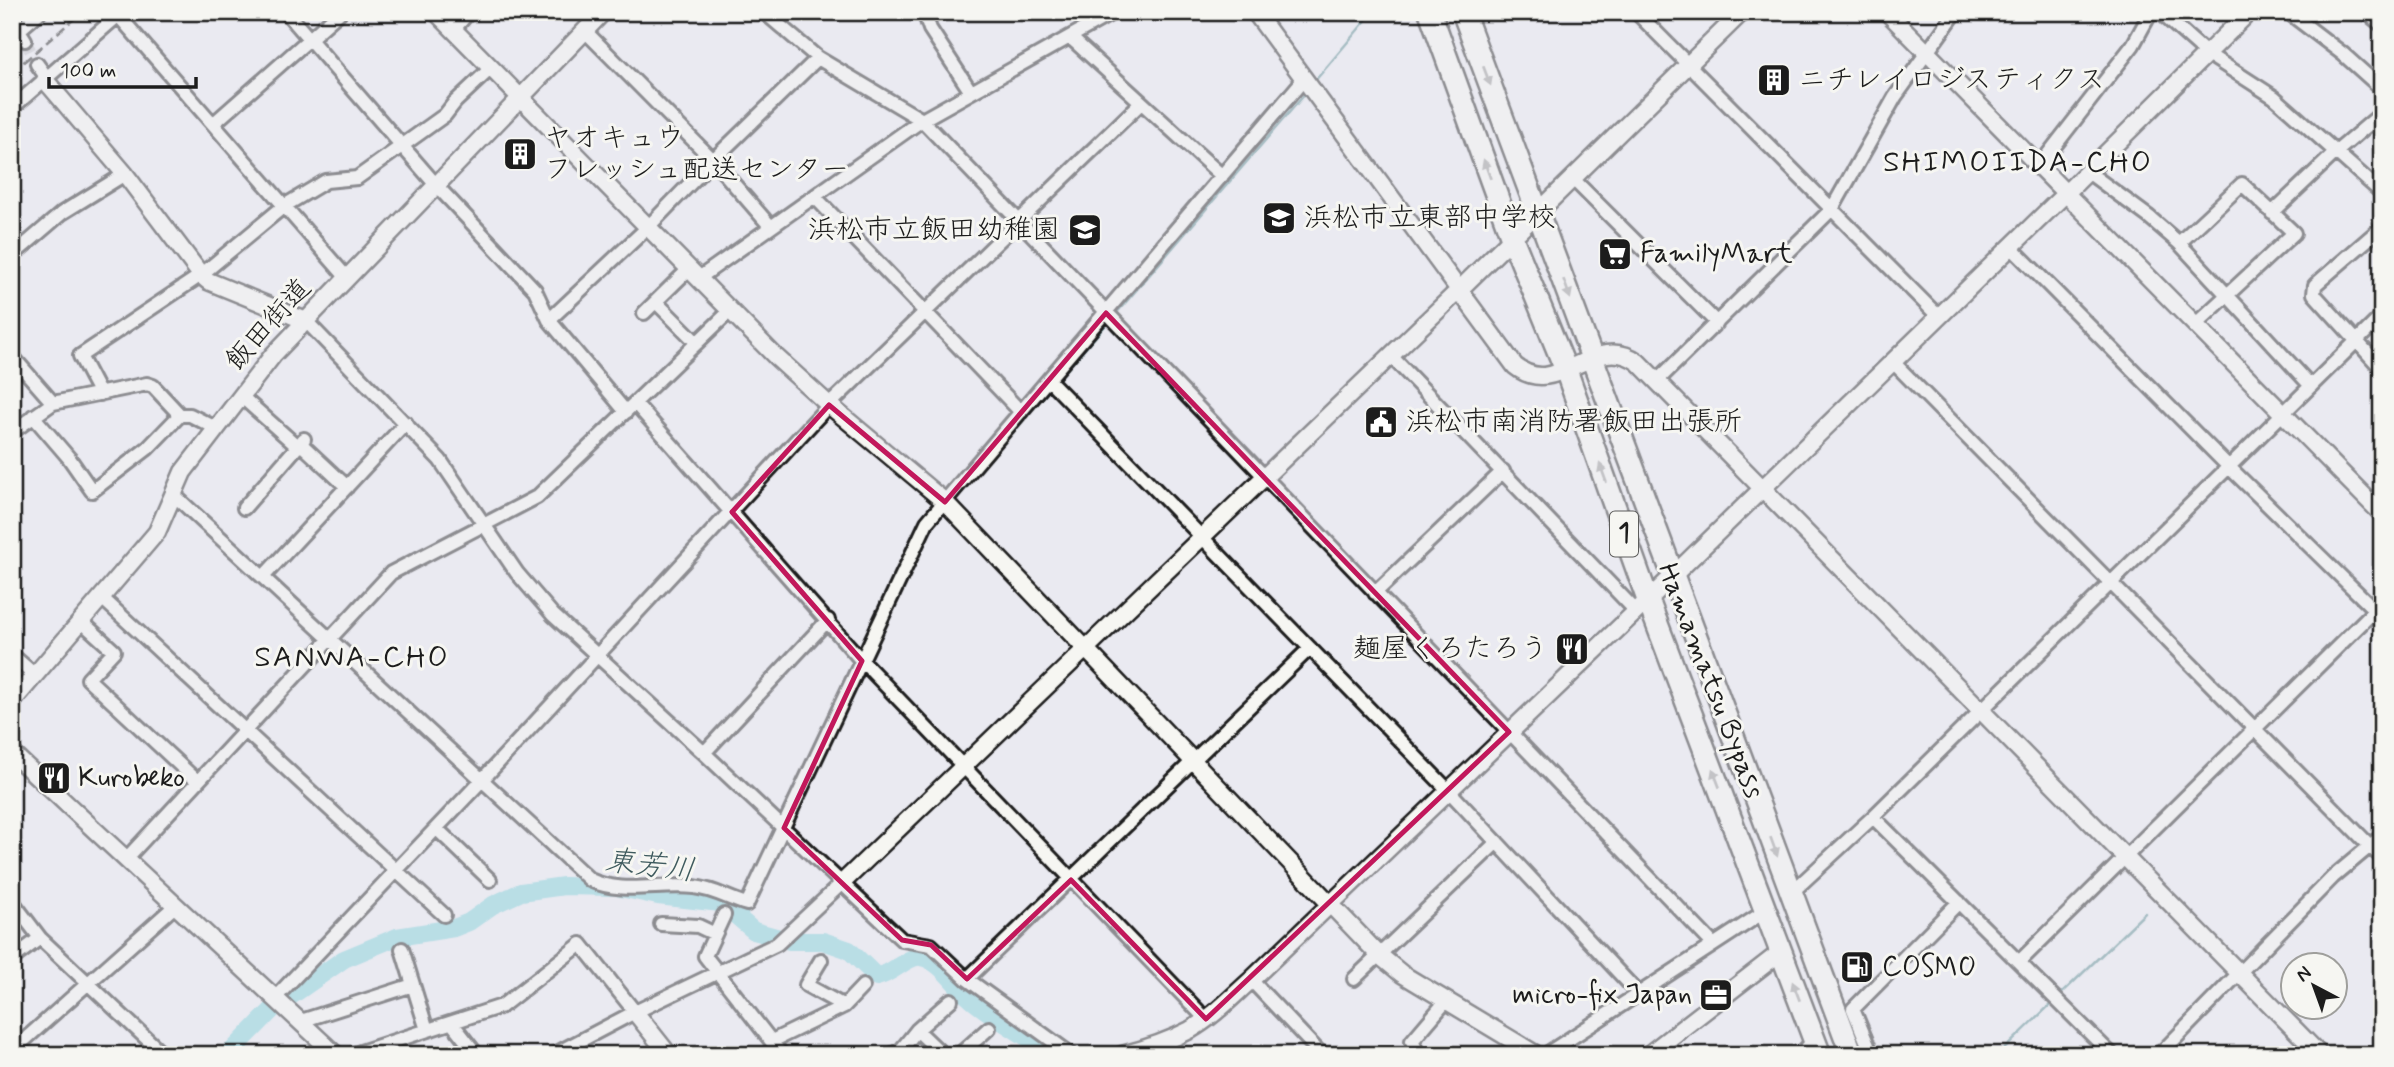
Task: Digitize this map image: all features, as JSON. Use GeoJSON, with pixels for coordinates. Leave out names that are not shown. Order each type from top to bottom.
{"type":"FeatureCollection","features":[{"type":"Feature","properties":{"kind":"highway","name":"Hamamatsu Bypass"},"geometry":{"type":"LineString","coordinates":[[1430,12],[1513,238],[1566,370],[1642,606],[1767,911],[1812,1050]]}},
{"type":"Feature","properties":{"kind":"highway","name":"Hamamatsu Bypass"},"geometry":{"type":"LineString","coordinates":[[1463,12],[1852,1055]]}},
{"type":"Feature","properties":{"kind":"street"},"geometry":{"type":"LineString","coordinates":[[17,31],[40,12]]}},
{"type":"Feature","properties":{"kind":"street"},"geometry":{"type":"LineString","coordinates":[[286,12],[436,185],[535,290],[549,320],[732,512],[862,661],[1206,1020]]}},
{"type":"Feature","properties":{"kind":"street"},"geometry":{"type":"LineString","coordinates":[[213,124],[340,12]]}},
{"type":"Feature","properties":{"kind":"street"},"geometry":{"type":"LineString","coordinates":[[436,12],[776,357],[945,502],[1379,955],[1402,974],[1537,1055]]}},
{"type":"Feature","properties":{"kind":"street"},"geometry":{"type":"LineString","coordinates":[[453,30],[469,12]]}},
{"type":"Feature","properties":{"kind":"street","name":"飯田街道"},"geometry":{"type":"LineString","coordinates":[[12,702],[157,532],[183,472],[273,355],[603,12]]}},
{"type":"Feature","properties":{"kind":"street"},"geometry":{"type":"LineString","coordinates":[[764,12],[818,58],[922,120],[1713,944]]}},
{"type":"Feature","properties":{"kind":"street"},"geometry":{"type":"LineString","coordinates":[[924,12],[930,29],[971,92]]}},
{"type":"Feature","properties":{"kind":"street"},"geometry":{"type":"LineString","coordinates":[[644,313],[694,273],[771,227],[922,120],[1114,12]]}},
{"type":"Feature","properties":{"kind":"street"},"geometry":{"type":"LineString","coordinates":[[1255,12],[1458,291],[1507,356],[1524,373],[1543,377],[1617,351],[1628,355],[1658,380],[2320,1055]]}},
{"type":"Feature","properties":{"kind":"street"},"geometry":{"type":"LineString","coordinates":[[1636,12],[1939,317]]}},
{"type":"Feature","properties":{"kind":"street"},"geometry":{"type":"LineString","coordinates":[[553,1055],[573,1050],[635,1012],[777,944],[1513,238],[1742,12]]}},
{"type":"Feature","properties":{"kind":"street"},"geometry":{"type":"LineString","coordinates":[[1887,12],[2382,514]]}},
{"type":"Feature","properties":{"kind":"street"},"geometry":{"type":"LineString","coordinates":[[1658,380],[1832,209],[1895,97],[1956,12]]}},
{"type":"Feature","properties":{"kind":"street"},"geometry":{"type":"LineString","coordinates":[[2039,166],[2133,45],[2151,12]]}},
{"type":"Feature","properties":{"kind":"street"},"geometry":{"type":"LineString","coordinates":[[2160,12],[2206,53],[2274,97],[2382,193]]}},
{"type":"Feature","properties":{"kind":"street"},"geometry":{"type":"LineString","coordinates":[[1122,1055],[1190,1030],[1206,1020],[1251,981],[1642,606],[2249,12]]}},
{"type":"Feature","properties":{"kind":"street"},"geometry":{"type":"LineString","coordinates":[[2288,12],[2343,54],[2382,89]]}},
{"type":"Feature","properties":{"kind":"street"},"geometry":{"type":"LineString","coordinates":[[2366,12],[2382,25]]}},
{"type":"Feature","properties":{"kind":"street"},"geometry":{"type":"LineString","coordinates":[[12,108],[120,14],[347,278]]}},
{"type":"Feature","properties":{"kind":"street"},"geometry":{"type":"LineString","coordinates":[[585,31],[713,160],[771,227]]}},
{"type":"Feature","properties":{"kind":"street"},"geometry":{"type":"LineString","coordinates":[[1070,37],[1222,176]]}},
{"type":"Feature","properties":{"kind":"street"},"geometry":{"type":"LineString","coordinates":[[549,320],[648,227],[818,58]]}},
{"type":"Feature","properties":{"kind":"street"},"geometry":{"type":"LineString","coordinates":[[37,64],[201,275],[208,281],[306,321],[440,460],[531,591],[597,656],[902,940],[931,945],[967,979],[1072,1055]]}},
{"type":"Feature","properties":{"kind":"street"},"geometry":{"type":"LineString","coordinates":[[100,394],[80,356],[201,275],[284,206],[326,181],[357,178],[445,115],[490,69]]}},
{"type":"Feature","properties":{"kind":"street"},"geometry":{"type":"LineString","coordinates":[[173,494],[590,880],[605,887],[693,887],[715,890],[747,904],[927,522],[1304,79]]}},
{"type":"Feature","properties":{"kind":"street"},"geometry":{"type":"LineString","coordinates":[[275,998],[437,829],[829,405],[1141,103]]}},
{"type":"Feature","properties":{"kind":"street"},"geometry":{"type":"LineString","coordinates":[[2273,213],[2335,153],[2382,113]]}},
{"type":"Feature","properties":{"kind":"street"},"geometry":{"type":"LineString","coordinates":[[2088,172],[2179,243],[2311,386]]}},
{"type":"Feature","properties":{"kind":"street"},"geometry":{"type":"LineString","coordinates":[[12,256],[62,214],[125,174]]}},
{"type":"Feature","properties":{"kind":"street"},"geometry":{"type":"LineString","coordinates":[[1572,178],[1717,323]]}},
{"type":"Feature","properties":{"kind":"street"},"geometry":{"type":"LineString","coordinates":[[2179,243],[2242,184],[2294,233],[2195,325]]}},
{"type":"Feature","properties":{"kind":"street"},"geometry":{"type":"LineString","coordinates":[[815,197],[1021,412]]}},
{"type":"Feature","properties":{"kind":"street"},"geometry":{"type":"LineString","coordinates":[[2382,227],[2315,285],[2314,294],[2382,369]]}},
{"type":"Feature","properties":{"kind":"street"},"geometry":{"type":"LineString","coordinates":[[2010,246],[2228,466],[2378,607],[2019,962]]}},
{"type":"Feature","properties":{"kind":"street"},"geometry":{"type":"LineString","coordinates":[[656,302],[697,343]]}},
{"type":"Feature","properties":{"kind":"street"},"geometry":{"type":"LineString","coordinates":[[126,859],[391,573],[537,497],[730,311]]}},
{"type":"Feature","properties":{"kind":"street"},"geometry":{"type":"LineString","coordinates":[[1791,893],[1873,817],[2382,316]]}},
{"type":"Feature","properties":{"kind":"street"},"geometry":{"type":"LineString","coordinates":[[1390,355],[1503,471],[1642,606]]}},
{"type":"Feature","properties":{"kind":"street"},"geometry":{"type":"LineString","coordinates":[[12,356],[52,403]]}},
{"type":"Feature","properties":{"kind":"street"},"geometry":{"type":"LineString","coordinates":[[1893,362],[2382,858]]}},
{"type":"Feature","properties":{"kind":"street"},"geometry":{"type":"LineString","coordinates":[[1049,380],[1448,790],[1638,993]]}},
{"type":"Feature","properties":{"kind":"street"},"geometry":{"type":"LineString","coordinates":[[12,432],[52,403],[147,384],[153,386],[180,415]]}},
{"type":"Feature","properties":{"kind":"street"},"geometry":{"type":"LineString","coordinates":[[241,396],[301,443],[347,486]]}},
{"type":"Feature","properties":{"kind":"street"},"geometry":{"type":"LineString","coordinates":[[33,416],[69,458],[92,491],[148,448],[180,415],[190,415],[216,428]]}},
{"type":"Feature","properties":{"kind":"street"},"geometry":{"type":"LineString","coordinates":[[264,576],[406,423]]}},
{"type":"Feature","properties":{"kind":"street"},"geometry":{"type":"LineString","coordinates":[[244,508],[301,443]]}},
{"type":"Feature","properties":{"kind":"street"},"geometry":{"type":"LineString","coordinates":[[1375,593],[1503,471]]}},
{"type":"Feature","properties":{"kind":"street"},"geometry":{"type":"LineString","coordinates":[[101,597],[444,915]]}},
{"type":"Feature","properties":{"kind":"street"},"geometry":{"type":"LineString","coordinates":[[704,753],[828,620]]}},
{"type":"Feature","properties":{"kind":"street"},"geometry":{"type":"LineString","coordinates":[[81,621],[114,650],[88,679],[197,781]]}},
{"type":"Feature","properties":{"kind":"street"},"geometry":{"type":"LineString","coordinates":[[967,979],[1310,648]]}},
{"type":"Feature","properties":{"kind":"street"},"geometry":{"type":"LineString","coordinates":[[12,655],[35,675]]}},
{"type":"Feature","properties":{"kind":"street"},"geometry":{"type":"LineString","coordinates":[[12,753],[336,1055]]}},
{"type":"Feature","properties":{"kind":"street"},"geometry":{"type":"LineString","coordinates":[[1873,817],[2112,1055]]}},
{"type":"Feature","properties":{"kind":"street"},"geometry":{"type":"LineString","coordinates":[[437,829],[490,880]]}},
{"type":"Feature","properties":{"kind":"street"},"geometry":{"type":"LineString","coordinates":[[2159,1055],[2333,877],[2382,836]]}},
{"type":"Feature","properties":{"kind":"street"},"geometry":{"type":"LineString","coordinates":[[1354,979],[1497,842]]}},
{"type":"Feature","properties":{"kind":"street"},"geometry":{"type":"LineString","coordinates":[[12,901],[40,938],[161,1054]]}},
{"type":"Feature","properties":{"kind":"street"},"geometry":{"type":"LineString","coordinates":[[1872,1055],[1853,1009],[1959,902]]}},
{"type":"Feature","properties":{"kind":"street"},"geometry":{"type":"LineString","coordinates":[[12,1051],[176,905]]}},
{"type":"Feature","properties":{"kind":"street"},"geometry":{"type":"LineString","coordinates":[[1545,1055],[1767,911]]}},
{"type":"Feature","properties":{"kind":"street"},"geometry":{"type":"LineString","coordinates":[[724,915],[705,956],[782,1055]]}},
{"type":"Feature","properties":{"kind":"street"},"geometry":{"type":"LineString","coordinates":[[661,924],[698,926],[715,934]]}},
{"type":"Feature","properties":{"kind":"street"},"geometry":{"type":"LineString","coordinates":[[12,959],[40,938]]}},
{"type":"Feature","properties":{"kind":"street"},"geometry":{"type":"LineString","coordinates":[[351,1055],[502,1006],[581,944],[669,1055]]}},
{"type":"Feature","properties":{"kind":"street"},"geometry":{"type":"LineString","coordinates":[[402,949],[427,1030]]}},
{"type":"Feature","properties":{"kind":"street"},"geometry":{"type":"LineString","coordinates":[[1648,1055],[1782,951]]}},
{"type":"Feature","properties":{"kind":"street"},"geometry":{"type":"LineString","coordinates":[[821,960],[806,985],[844,1006]]}},
{"type":"Feature","properties":{"kind":"street"},"geometry":{"type":"LineString","coordinates":[[1251,981],[1322,1055]]}},
{"type":"Feature","properties":{"kind":"street"},"geometry":{"type":"LineString","coordinates":[[301,1021],[413,985]]}},
{"type":"Feature","properties":{"kind":"street"},"geometry":{"type":"LineString","coordinates":[[772,1041],[844,1006],[863,986]]}},
{"type":"Feature","properties":{"kind":"street"},"geometry":{"type":"LineString","coordinates":[[891,1055],[901,1050],[917,1030],[951,1000]]}},
{"type":"Feature","properties":{"kind":"street"},"geometry":{"type":"LineString","coordinates":[[1419,1055],[1412,1041],[1447,1000]]}},
{"type":"Feature","properties":{"kind":"street"},"geometry":{"type":"LineString","coordinates":[[452,1023],[477,1055]]}},
{"type":"Feature","properties":{"kind":"street"},"geometry":{"type":"LineString","coordinates":[[959,1055],[989,1028]]}},
{"type":"Feature","properties":{"kind":"street"},"geometry":{"type":"LineString","coordinates":[[917,1030],[943,1055]]}},
{"type":"Feature","properties":{"kind":"highlighted area"},"geometry":{"type":"Polygon","coordinates":[[[1106,313],[1509,732],[1206,1019],[1071,880],[967,979],[931,945],[902,940],[784,828],[862,661],[732,512],[829,405],[945,502],[1106,313]]]}},
{"type":"Feature","properties":{"kind":"waterway"},"geometry":{"type":"LineString","coordinates":[[1314,82],[1373,12]]}},
{"type":"Feature","properties":{"kind":"waterway"},"geometry":{"type":"LineString","coordinates":[[1114,316],[1306,93]]}},
{"type":"Feature","properties":{"kind":"waterway"},"geometry":{"type":"LineString","coordinates":[[1056,382],[1109,321]]}},
{"type":"Feature","properties":{"kind":"waterway"},"geometry":{"type":"LineString","coordinates":[[953,501],[1052,387]]}},
{"type":"Feature","properties":{"kind":"waterway"},"geometry":{"type":"LineString","coordinates":[[926,537],[944,512]]}},
{"type":"Feature","properties":{"kind":"waterway"},"geometry":{"type":"LineString","coordinates":[[791,826],[812,781]]}},
{"type":"Feature","properties":{"kind":"waterway","name":"東芳川"},"geometry":{"type":"LineString","coordinates":[[228,1055],[275,1007],[344,959],[397,937],[454,928],[521,892],[564,886],[616,887],[658,896],[721,903],[754,931],[790,941],[823,941],[849,950],[877,977],[916,957],[928,959],[981,1007],[1052,1055]]}},
{"type":"Feature","properties":{"kind":"waterway"},"geometry":{"type":"LineString","coordinates":[[743,923],[750,907]]}},
{"type":"Feature","properties":{"kind":"waterway"},"geometry":{"type":"LineString","coordinates":[[2059,996],[2145,913]]}},
{"type":"Feature","properties":{"kind":"waterway"},"geometry":{"type":"LineString","coordinates":[[1998,1055],[2052,1003]]}},
{"type":"Feature","properties":{"kind":"tunnel"},"geometry":{"type":"LineString","coordinates":[[25,40],[37,64]]}},
{"type":"Feature","properties":{"kind":"railway"},"geometry":{"type":"LineString","coordinates":[[12,72],[82,12]]}},
{"type":"Feature","properties":{"kind":"place","name":"ニチレイロジスティクス"},"geometry":{"type":"Point","coordinates":[1774,80]}},
{"type":"Feature","properties":{"kind":"place","name":"ヤオキュウ フレッシュ配送センター"},"geometry":{"type":"Point","coordinates":[520,154]}},
{"type":"Feature","properties":{"kind":"place","name":"浜松市立東部中学校"},"geometry":{"type":"Point","coordinates":[1279,218]}},
{"type":"Feature","properties":{"kind":"place","name":"浜松市立飯田幼稚園"},"geometry":{"type":"Point","coordinates":[1085,230]}},
{"type":"Feature","properties":{"kind":"place","name":"FamilyMart"},"geometry":{"type":"Point","coordinates":[1615,254]}},
{"type":"Feature","properties":{"kind":"place","name":"浜松市南消防署飯田出張所"},"geometry":{"type":"Point","coordinates":[1381,422]}},
{"type":"Feature","properties":{"kind":"place","name":"麺屋くろたろう"},"geometry":{"type":"Point","coordinates":[1572,649]}},
{"type":"Feature","properties":{"kind":"place","name":"Kurobeko"},"geometry":{"type":"Point","coordinates":[54,778]}},
{"type":"Feature","properties":{"kind":"place","name":"COSMO"},"geometry":{"type":"Point","coordinates":[1857,967]}},
{"type":"Feature","properties":{"kind":"place","name":"micro-fix Japan"},"geometry":{"type":"Point","coordinates":[1716,995]}},
{"type":"Feature","properties":{"kind":"district","name":"SHIMOIIDA-CHO"},"geometry":{"type":"Point","coordinates":[2018,162]}},
{"type":"Feature","properties":{"kind":"district","name":"SANWA-CHO"},"geometry":{"type":"Point","coordinates":[352,657]}}]}
